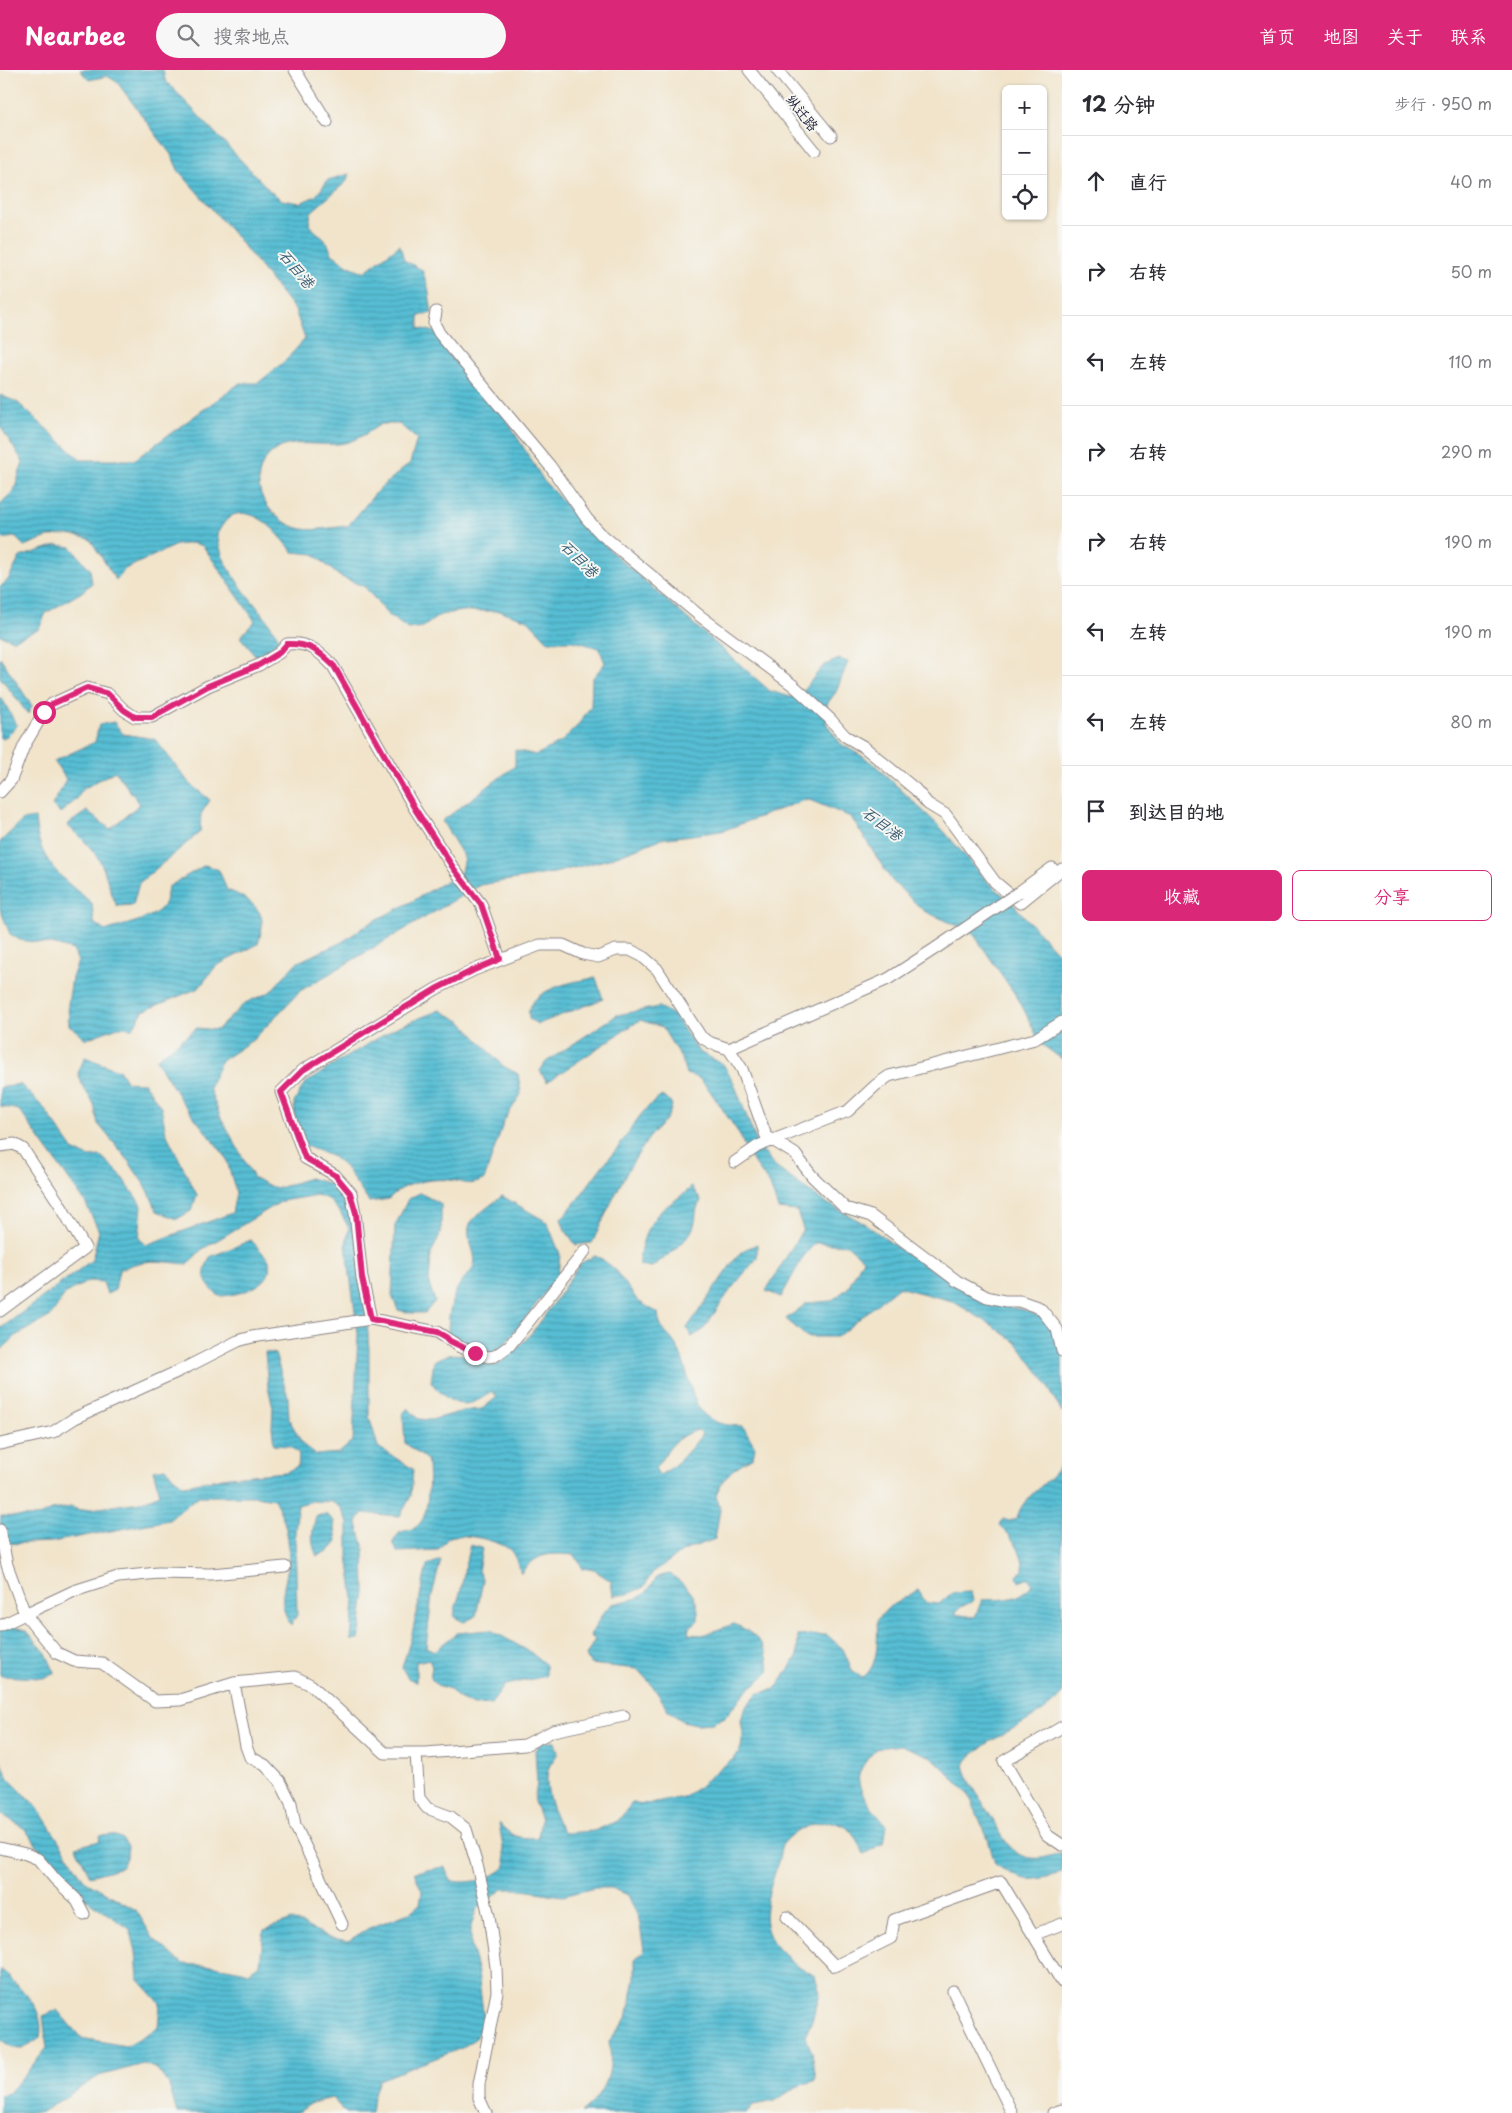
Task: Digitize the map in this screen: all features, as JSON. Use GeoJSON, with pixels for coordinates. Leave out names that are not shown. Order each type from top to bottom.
{"type":"FeatureCollection","features":[{"type":"Feature","properties":{"kind":"street"},"geometry":{"type":"LineString","coordinates":[[295,70],[327,122]]}},
{"type":"Feature","properties":{"kind":"street","name":"纵迁路"},"geometry":{"type":"LineString","coordinates":[[749,70],[814,151]]}},
{"type":"Feature","properties":{"kind":"street","name":"纵迁路"},"geometry":{"type":"LineString","coordinates":[[777,70],[831,136]]}},
{"type":"Feature","properties":{"kind":"street"},"geometry":{"type":"LineString","coordinates":[[436,312],[434,323],[439,333],[550,466],[587,519],[601,534],[700,616],[794,686],[830,719],[845,736],[864,748],[915,790],[928,804],[946,815],[995,882],[1020,903],[1062,869]]}},
{"type":"Feature","properties":{"kind":"street"},"geometry":{"type":"LineString","coordinates":[[0,792],[11,780],[24,746],[44,712],[52,704],[87,688],[108,694],[124,710],[135,717],[152,717],[208,686],[259,665],[279,653],[287,644],[301,643],[320,652],[334,666],[415,809],[454,869],[481,904],[500,959]]}},
{"type":"Feature","properties":{"kind":"street"},"geometry":{"type":"LineString","coordinates":[[729,1049],[888,979],[1062,862]]}},
{"type":"Feature","properties":{"kind":"street"},"geometry":{"type":"LineString","coordinates":[[371,1319],[362,1278],[356,1213],[350,1193],[335,1175],[305,1158],[281,1092],[303,1070],[436,989],[474,970],[540,945],[563,945],[583,954],[598,957],[616,950],[630,950],[642,956],[657,969],[701,1037],[711,1043],[729,1049],[742,1069],[766,1136],[795,1154],[812,1176],[845,1208],[871,1216],[957,1282],[987,1297],[1005,1301],[1020,1300],[1040,1308],[1057,1329],[1062,1351]]}},
{"type":"Feature","properties":{"kind":"street"},"geometry":{"type":"LineString","coordinates":[[735,1162],[758,1146],[848,1111],[876,1085],[890,1076],[1034,1039],[1062,1022]]}},
{"type":"Feature","properties":{"kind":"street"},"geometry":{"type":"LineString","coordinates":[[0,1146],[14,1144],[23,1149],[59,1203],[85,1248],[0,1312]]}},
{"type":"Feature","properties":{"kind":"street"},"geometry":{"type":"LineString","coordinates":[[0,1444],[53,1432],[75,1418],[182,1370],[238,1341],[252,1337],[371,1319],[437,1332],[450,1341],[475,1353],[488,1357],[495,1356],[508,1346],[585,1251]]}},
{"type":"Feature","properties":{"kind":"street"},"geometry":{"type":"LineString","coordinates":[[0,1530],[7,1565],[25,1614],[57,1654],[74,1661],[102,1663],[155,1701],[180,1700],[234,1683],[295,1677],[311,1685],[385,1754],[416,1754],[525,1745],[553,1730],[624,1716]]}},
{"type":"Feature","properties":{"kind":"street"},"geometry":{"type":"LineString","coordinates":[[0,1626],[74,1591],[118,1577],[158,1573],[211,1574],[285,1567]]}},
{"type":"Feature","properties":{"kind":"street"},"geometry":{"type":"LineString","coordinates":[[234,1683],[246,1746],[250,1757],[265,1765],[280,1781],[291,1804],[295,1825],[323,1880],[329,1898],[342,1924]]}},
{"type":"Feature","properties":{"kind":"street"},"geometry":{"type":"LineString","coordinates":[[1062,1728],[1004,1760],[1047,1836],[1062,1845]]}},
{"type":"Feature","properties":{"kind":"street"},"geometry":{"type":"LineString","coordinates":[[416,1754],[419,1798],[427,1808],[452,1817],[466,1829],[489,1916],[496,1967],[497,1992],[479,2084],[479,2098],[486,2113]]}},
{"type":"Feature","properties":{"kind":"street"},"geometry":{"type":"LineString","coordinates":[[0,1848],[38,1859],[55,1880],[76,1899],[84,1914]]}},
{"type":"Feature","properties":{"kind":"street"},"geometry":{"type":"LineString","coordinates":[[787,1917],[835,1966],[890,1938],[894,1920],[1000,1882],[1062,1982]]}},
{"type":"Feature","properties":{"kind":"street"},"geometry":{"type":"LineString","coordinates":[[1033,1935],[1062,1924]]}},
{"type":"Feature","properties":{"kind":"street"},"geometry":{"type":"LineString","coordinates":[[953,1991],[1012,2113]]}},
{"type":"Feature","properties":{"kind":"street"},"geometry":{"type":"LineString","coordinates":[[1053,2113],[1062,2110]]}},
{"type":"Feature","properties":{"kind":"water","name":"石目港"},"geometry":{"type":"Polygon","coordinates":[[[80,70],[163,70],[165,80],[271,192],[282,200],[300,203],[316,196],[328,180],[349,174],[346,182],[311,212],[309,225],[327,242],[332,254],[349,266],[364,272],[400,245],[404,260],[422,270],[428,287],[432,313],[419,316],[419,328],[435,332],[503,414],[544,481],[613,553],[770,691],[791,697],[802,692],[823,666],[839,659],[848,662],[836,692],[827,704],[826,723],[841,744],[872,762],[942,829],[986,880],[1014,905],[1062,958],[1062,1059],[1041,1044],[1019,1000],[972,932],[924,911],[892,881],[851,817],[807,799],[722,831],[661,839],[609,859],[554,873],[480,885],[300,991],[254,1039],[221,1061],[209,1088],[220,1116],[254,1178],[276,1189],[309,1178],[342,1187],[355,1222],[364,1271],[369,1350],[369,1416],[378,1447],[413,1469],[411,1496],[400,1516],[362,1513],[357,1523],[364,1549],[365,1592],[359,1640],[351,1640],[354,1599],[348,1556],[348,1523],[341,1508],[332,1502],[312,1501],[298,1505],[295,1532],[297,1615],[291,1625],[286,1617],[283,1602],[289,1557],[288,1540],[282,1515],[274,1499],[256,1496],[198,1496],[169,1520],[52,1542],[0,1544],[1,1516],[36,1517],[52,1510],[71,1507],[79,1510],[140,1502],[160,1494],[153,1470],[166,1468],[173,1477],[184,1485],[229,1477],[286,1472],[298,1466],[299,1454],[290,1446],[274,1445],[272,1427],[273,1407],[268,1387],[265,1352],[275,1354],[288,1397],[289,1419],[303,1445],[316,1455],[339,1453],[353,1441],[358,1334],[346,1245],[349,1228],[340,1212],[328,1199],[317,1195],[282,1201],[201,1250],[188,1264],[153,1261],[129,1266],[119,1270],[115,1290],[107,1294],[103,1282],[89,1281],[66,1293],[51,1316],[17,1335],[0,1351],[0,1329],[92,1260],[99,1231],[85,1202],[19,1110],[0,1106],[0,1088],[20,1084],[43,1107],[74,1151],[90,1157],[101,1156],[119,1173],[142,1206],[139,1238],[146,1245],[232,1213],[236,1193],[226,1157],[182,1102],[156,1059],[197,1028],[217,1030],[245,1003],[270,992],[296,963],[342,942],[370,923],[411,902],[461,872],[464,857],[442,821],[515,766],[515,750],[536,755],[561,742],[578,725],[591,706],[592,679],[605,663],[599,648],[574,641],[548,641],[528,620],[500,611],[462,611],[440,615],[423,627],[408,629],[387,614],[365,587],[339,576],[314,554],[293,552],[269,525],[253,516],[245,514],[236,514],[230,517],[217,534],[220,549],[232,573],[279,639],[270,649],[256,656],[240,637],[255,621],[203,546],[194,543],[176,545],[125,569],[116,580],[90,539],[71,535],[56,535],[24,546],[15,537],[0,539],[0,504],[14,491],[23,462],[0,426],[0,395],[17,402],[81,460],[134,460],[240,383],[258,383],[285,361],[305,339],[295,310],[238,239],[178,170],[172,156],[117,82],[107,76],[89,80],[80,70]],[[381,424],[349,442],[291,444],[273,452],[265,460],[260,471],[261,493],[266,503],[281,520],[291,526],[302,529],[319,529],[348,526],[379,489],[410,463],[417,439],[399,424],[381,424]]]}},
{"type":"Feature","properties":{"kind":"water"},"geometry":{"type":"Polygon","coordinates":[[[57,545],[71,547],[90,569],[92,583],[82,592],[46,613],[39,629],[13,640],[0,635],[0,587],[8,580],[20,557],[57,545]]]}},
{"type":"Feature","properties":{"kind":"water"},"geometry":{"type":"Polygon","coordinates":[[[0,657],[32,706],[28,714],[0,677],[0,657]]]}},
{"type":"Feature","properties":{"kind":"water"},"geometry":{"type":"Polygon","coordinates":[[[0,698],[3,700],[17,726],[4,739],[0,737],[0,698]]]}},
{"type":"Feature","properties":{"kind":"water"},"geometry":{"type":"Polygon","coordinates":[[[114,722],[123,734],[155,739],[190,784],[210,800],[201,814],[200,832],[139,883],[133,905],[117,906],[101,863],[88,845],[67,825],[87,811],[110,829],[140,804],[115,771],[83,789],[76,800],[60,813],[52,805],[66,779],[54,761],[95,742],[99,725],[114,722]]]}},
{"type":"Feature","properties":{"kind":"water"},"geometry":{"type":"Polygon","coordinates":[[[35,818],[37,833],[46,857],[70,885],[92,903],[94,923],[105,931],[152,915],[163,906],[168,887],[205,865],[219,870],[227,890],[250,902],[259,912],[262,924],[258,944],[216,966],[199,988],[143,1011],[133,1028],[118,1027],[86,1039],[69,1025],[68,1004],[72,978],[78,961],[73,950],[56,945],[20,940],[10,934],[0,909],[0,842],[23,820],[35,818]]]}},
{"type":"Feature","properties":{"kind":"water"},"geometry":{"type":"Polygon","coordinates":[[[596,978],[603,999],[538,1024],[529,1019],[529,1009],[540,995],[558,986],[596,978]]]}},
{"type":"Feature","properties":{"kind":"water"},"geometry":{"type":"Polygon","coordinates":[[[659,1007],[675,1016],[699,1052],[723,1064],[734,1083],[757,1143],[774,1166],[823,1201],[867,1225],[902,1251],[970,1293],[997,1305],[1021,1309],[1051,1321],[1062,1345],[1062,1413],[1045,1381],[1017,1343],[992,1325],[952,1301],[898,1287],[837,1337],[807,1337],[786,1319],[807,1303],[831,1301],[847,1289],[863,1259],[847,1245],[815,1243],[803,1257],[781,1297],[766,1291],[803,1229],[797,1211],[778,1209],[770,1185],[747,1153],[740,1135],[699,1078],[686,1074],[682,1060],[662,1027],[640,1020],[547,1082],[540,1071],[546,1062],[617,1015],[659,1007]]]}},
{"type":"Feature","properties":{"kind":"water"},"geometry":{"type":"Polygon","coordinates":[[[440,1010],[462,1022],[503,1066],[518,1074],[521,1094],[504,1121],[484,1180],[470,1184],[450,1180],[425,1181],[401,1189],[389,1199],[369,1202],[345,1167],[333,1157],[304,1145],[296,1130],[294,1103],[304,1084],[346,1057],[397,1027],[440,1010]]]}},
{"type":"Feature","properties":{"kind":"water"},"geometry":{"type":"Polygon","coordinates":[[[85,1057],[120,1071],[127,1082],[144,1083],[161,1107],[166,1133],[197,1195],[191,1211],[177,1219],[157,1211],[148,1190],[125,1156],[98,1124],[94,1104],[83,1087],[78,1073],[85,1057]]]}},
{"type":"Feature","properties":{"kind":"water"},"geometry":{"type":"Polygon","coordinates":[[[662,1096],[672,1104],[669,1115],[649,1138],[632,1164],[592,1243],[576,1245],[565,1230],[561,1219],[619,1146],[637,1119],[662,1096]]]}},
{"type":"Feature","properties":{"kind":"water"},"geometry":{"type":"Polygon","coordinates":[[[692,1187],[701,1201],[697,1208],[690,1234],[652,1267],[639,1265],[642,1243],[656,1216],[692,1187]]]}},
{"type":"Feature","properties":{"kind":"water"},"geometry":{"type":"Polygon","coordinates":[[[420,1193],[441,1204],[441,1232],[431,1254],[429,1284],[435,1301],[425,1313],[411,1313],[398,1310],[392,1296],[395,1226],[408,1199],[420,1193]]]}},
{"type":"Feature","properties":{"kind":"water"},"geometry":{"type":"Polygon","coordinates":[[[502,1196],[547,1222],[560,1254],[558,1276],[494,1358],[462,1344],[448,1333],[448,1327],[454,1295],[461,1282],[474,1266],[475,1261],[469,1235],[470,1224],[480,1213],[502,1196]]]}},
{"type":"Feature","properties":{"kind":"water"},"geometry":{"type":"Polygon","coordinates":[[[251,1240],[269,1260],[268,1275],[253,1288],[232,1295],[219,1296],[210,1287],[205,1278],[205,1269],[210,1257],[251,1240]]]}},
{"type":"Feature","properties":{"kind":"water"},"geometry":{"type":"Polygon","coordinates":[[[757,1244],[757,1258],[731,1289],[702,1331],[691,1337],[687,1328],[732,1263],[742,1251],[757,1244]]]}},
{"type":"Feature","properties":{"kind":"water"},"geometry":{"type":"Polygon","coordinates":[[[595,1256],[602,1259],[615,1270],[638,1301],[658,1313],[663,1329],[678,1349],[696,1403],[702,1412],[711,1420],[743,1426],[755,1447],[753,1457],[730,1472],[719,1488],[716,1495],[720,1509],[715,1539],[685,1550],[652,1573],[644,1587],[628,1594],[613,1596],[611,1581],[591,1568],[583,1569],[575,1555],[545,1555],[533,1561],[521,1573],[515,1557],[509,1549],[497,1543],[469,1536],[453,1536],[448,1538],[438,1550],[397,1552],[393,1542],[400,1532],[419,1525],[426,1510],[428,1492],[427,1460],[405,1443],[403,1413],[408,1408],[418,1419],[431,1420],[463,1411],[482,1409],[497,1397],[492,1391],[483,1398],[466,1404],[452,1401],[431,1382],[434,1361],[457,1354],[472,1357],[495,1366],[521,1345],[532,1332],[581,1263],[595,1256]],[[698,1430],[677,1440],[655,1468],[659,1475],[676,1463],[702,1434],[698,1430]]]}},
{"type":"Feature","properties":{"kind":"water"},"geometry":{"type":"Polygon","coordinates":[[[1062,1462],[1062,1694],[1039,1714],[985,1745],[964,1765],[974,1788],[1001,1834],[1014,1851],[1023,1856],[1033,1858],[1046,1857],[1062,1852],[1062,1873],[1042,1878],[1027,1879],[1013,1875],[995,1864],[988,1839],[968,1793],[932,1757],[901,1745],[877,1748],[862,1767],[859,1781],[863,1795],[887,1826],[884,1843],[864,1854],[853,1833],[843,1826],[825,1822],[797,1831],[782,1846],[768,1895],[765,1912],[770,1937],[786,1956],[815,1976],[820,1993],[812,2021],[805,2036],[812,2052],[816,2080],[796,2087],[775,2101],[753,2105],[746,2113],[581,2113],[597,2098],[606,2082],[610,2063],[609,2041],[627,2018],[635,1979],[635,1959],[644,1950],[639,1919],[628,1895],[612,1888],[594,1888],[563,1896],[516,1889],[503,1889],[477,1908],[471,1926],[471,1946],[478,1973],[484,2020],[476,2038],[462,2048],[379,2080],[373,2096],[371,2113],[346,2113],[332,2098],[312,2103],[296,2113],[177,2113],[169,2085],[157,2069],[144,2064],[99,2076],[40,2113],[0,2113],[0,2095],[9,2093],[47,2048],[43,2016],[57,2010],[81,2038],[126,2046],[158,2028],[160,2003],[138,1979],[136,1951],[130,1929],[66,1886],[25,1829],[0,1813],[0,1758],[9,1779],[37,1807],[84,1880],[136,1910],[153,1938],[183,1964],[215,1966],[248,1972],[260,1964],[264,1930],[292,1920],[332,1938],[348,1941],[369,1928],[409,1913],[420,1904],[422,1891],[414,1872],[445,1867],[451,1881],[466,1882],[487,1878],[500,1871],[506,1866],[499,1823],[508,1832],[516,1836],[538,1838],[541,1819],[534,1802],[537,1783],[535,1750],[542,1742],[555,1742],[558,1753],[549,1767],[547,1783],[550,1801],[560,1827],[564,1833],[594,1831],[618,1821],[632,1803],[651,1804],[683,1797],[699,1787],[715,1772],[735,1758],[741,1748],[743,1734],[741,1720],[747,1705],[757,1694],[775,1689],[797,1657],[798,1636],[827,1635],[843,1649],[852,1670],[862,1678],[872,1667],[874,1660],[877,1644],[877,1620],[889,1607],[918,1590],[926,1603],[939,1604],[952,1593],[971,1592],[973,1601],[961,1607],[954,1614],[975,1617],[982,1600],[1010,1598],[1022,1594],[1032,1584],[1029,1578],[1019,1582],[1017,1576],[1023,1570],[1022,1557],[1012,1539],[999,1524],[1003,1519],[1009,1521],[1017,1519],[1024,1503],[1051,1477],[1062,1462]]]}},
{"type":"Feature","properties":{"kind":"water"},"geometry":{"type":"Polygon","coordinates":[[[326,1514],[334,1521],[337,1542],[330,1550],[317,1556],[312,1536],[313,1527],[316,1516],[326,1514]]]}},
{"type":"Feature","properties":{"kind":"water"},"geometry":{"type":"Polygon","coordinates":[[[470,1545],[482,1548],[478,1571],[483,1580],[476,1616],[464,1622],[454,1617],[470,1545]]]}},
{"type":"Feature","properties":{"kind":"water"},"geometry":{"type":"Polygon","coordinates":[[[441,1560],[432,1595],[426,1647],[434,1651],[457,1633],[491,1630],[530,1652],[546,1665],[546,1676],[505,1685],[491,1704],[473,1705],[457,1697],[450,1689],[437,1685],[430,1678],[432,1667],[429,1659],[416,1662],[416,1682],[408,1678],[402,1668],[411,1638],[427,1565],[441,1560]]]}},
{"type":"Feature","properties":{"kind":"water"},"geometry":{"type":"Polygon","coordinates":[[[670,1574],[687,1588],[697,1605],[698,1620],[689,1628],[688,1634],[702,1635],[734,1624],[755,1637],[767,1656],[768,1673],[746,1691],[725,1717],[712,1723],[697,1724],[682,1721],[669,1711],[652,1685],[637,1669],[590,1664],[586,1656],[595,1639],[590,1636],[603,1613],[612,1604],[638,1598],[646,1593],[657,1577],[670,1574]]]}},
{"type":"Feature","properties":{"kind":"water"},"geometry":{"type":"Polygon","coordinates":[[[12,1626],[26,1630],[46,1653],[55,1673],[43,1678],[0,1676],[0,1630],[12,1626]]]}},
{"type":"Feature","properties":{"kind":"water"},"geometry":{"type":"Polygon","coordinates":[[[113,1835],[121,1838],[128,1846],[127,1855],[122,1867],[90,1876],[76,1847],[100,1841],[99,1836],[113,1835]]]}},
{"type":"Feature","properties":{"kind":"water"},"geometry":{"type":"Polygon","coordinates":[[[0,1969],[30,1999],[39,2017],[41,2027],[40,2038],[24,2048],[20,2049],[11,2046],[0,2038],[0,1969]]]}},
{"type":"Feature","properties":{"kind":"route"},"geometry":{"type":"LineString","coordinates":[[44,712],[52,704],[87,688],[108,694],[124,710],[135,717],[152,717],[170,709],[208,686],[259,665],[279,653],[287,644],[301,643],[320,652],[334,666],[415,809],[454,869],[481,904],[500,959],[436,989],[386,1019],[303,1070],[281,1092],[305,1158],[335,1175],[350,1193],[356,1213],[362,1278],[371,1319],[437,1332],[460,1347],[475,1353]]}}]}
